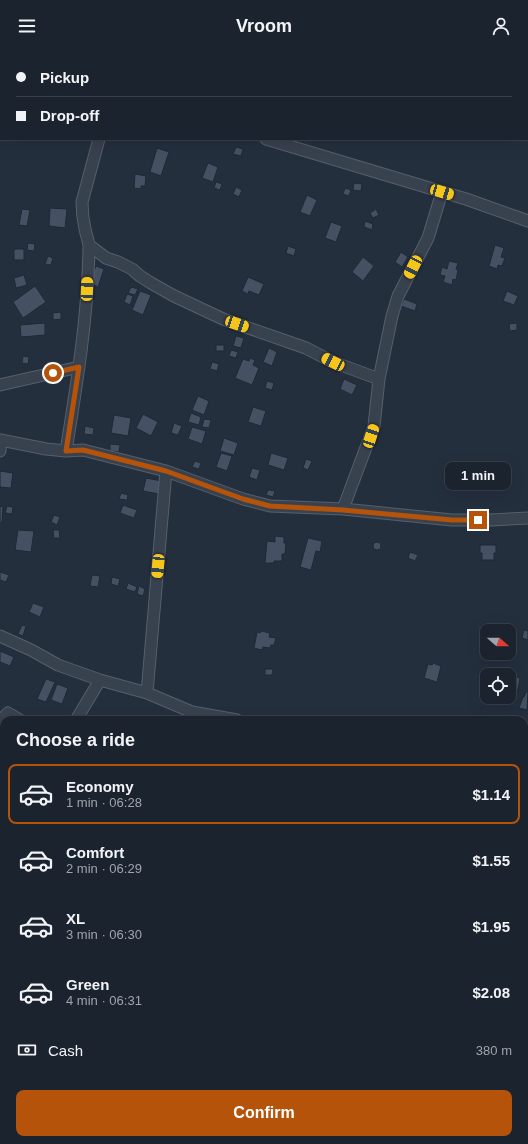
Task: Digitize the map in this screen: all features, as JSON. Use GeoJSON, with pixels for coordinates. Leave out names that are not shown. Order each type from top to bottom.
{"type":"FeatureCollection","features":[{"type":"Feature","properties":{"kind":"street"},"geometry":{"type":"LineString","coordinates":[[66,451],[79,367],[87,301],[89,245],[84,222],[82,202],[99,140]]}},
{"type":"Feature","properties":{"kind":"street"},"geometry":{"type":"LineString","coordinates":[[269,140],[466,199],[528,221]]}},
{"type":"Feature","properties":{"kind":"street"},"geometry":{"type":"LineString","coordinates":[[343,510],[374,426],[379,379],[392,316],[398,296],[428,238],[442,192]]}},
{"type":"Feature","properties":{"kind":"street"},"geometry":{"type":"LineString","coordinates":[[89,245],[106,258],[132,269],[140,276],[174,296],[223,319],[306,348],[333,362],[379,379]]}},
{"type":"Feature","properties":{"kind":"street"},"geometry":{"type":"LineString","coordinates":[[0,385],[79,367]]}},
{"type":"Feature","properties":{"kind":"street"},"geometry":{"type":"LineString","coordinates":[[0,451],[0,440],[46,449],[66,451],[83,450],[166,471],[243,499],[270,506],[343,510],[452,520],[528,518]]}},
{"type":"Feature","properties":{"kind":"street"},"geometry":{"type":"LineString","coordinates":[[147,693],[166,471]]}},
{"type":"Feature","properties":{"kind":"street"},"geometry":{"type":"LineString","coordinates":[[0,636],[31,650],[58,665],[100,680],[147,693],[192,712],[214,716]]}},
{"type":"Feature","properties":{"kind":"street"},"geometry":{"type":"LineString","coordinates":[[78,716],[100,680]]}},
{"type":"Feature","properties":{"kind":"street"},"geometry":{"type":"LineString","coordinates":[[5,716],[8,713],[13,716]]}},
{"type":"Feature","properties":{"kind":"building"},"geometry":{"type":"Polygon","coordinates":[[[236,147],[243,149],[241,156],[233,154],[236,147]]]}},
{"type":"Feature","properties":{"kind":"building"},"geometry":{"type":"Polygon","coordinates":[[[157,148],[169,152],[161,176],[150,172],[157,148]]]}},
{"type":"Feature","properties":{"kind":"building"},"geometry":{"type":"Polygon","coordinates":[[[208,163],[218,167],[213,182],[202,178],[208,163]]]}},
{"type":"Feature","properties":{"kind":"building"},"geometry":{"type":"Polygon","coordinates":[[[135,174],[146,176],[145,186],[141,186],[141,189],[134,188],[135,174]]]}},
{"type":"Feature","properties":{"kind":"building"},"geometry":{"type":"Polygon","coordinates":[[[216,182],[222,184],[220,190],[214,188],[216,182]]]}},
{"type":"Feature","properties":{"kind":"building"},"geometry":{"type":"Polygon","coordinates":[[[354,183],[362,184],[361,191],[353,190],[354,183]]]}},
{"type":"Feature","properties":{"kind":"building"},"geometry":{"type":"Polygon","coordinates":[[[236,187],[242,190],[239,197],[233,194],[236,187]]]}},
{"type":"Feature","properties":{"kind":"building"},"geometry":{"type":"Polygon","coordinates":[[[345,188],[351,190],[349,196],[343,194],[345,188]]]}},
{"type":"Feature","properties":{"kind":"building"},"geometry":{"type":"Polygon","coordinates":[[[307,195],[317,200],[310,216],[300,212],[307,195]]]}},
{"type":"Feature","properties":{"kind":"building"},"geometry":{"type":"Polygon","coordinates":[[[50,208],[67,209],[65,228],[49,226],[50,208]]]}},
{"type":"Feature","properties":{"kind":"building"},"geometry":{"type":"Polygon","coordinates":[[[22,209],[30,210],[27,226],[19,225],[22,209]]]}},
{"type":"Feature","properties":{"kind":"building"},"geometry":{"type":"Polygon","coordinates":[[[376,209],[379,215],[373,218],[370,213],[376,209]]]}},
{"type":"Feature","properties":{"kind":"building"},"geometry":{"type":"Polygon","coordinates":[[[365,221],[373,224],[372,230],[364,227],[365,221]]]}},
{"type":"Feature","properties":{"kind":"building"},"geometry":{"type":"Polygon","coordinates":[[[331,222],[342,226],[336,242],[325,238],[331,222]]]}},
{"type":"Feature","properties":{"kind":"building"},"geometry":{"type":"Polygon","coordinates":[[[28,243],[35,244],[34,251],[27,250],[28,243]]]}},
{"type":"Feature","properties":{"kind":"building"},"geometry":{"type":"Polygon","coordinates":[[[495,245],[504,248],[501,257],[505,258],[502,266],[498,265],[497,269],[489,266],[495,245]]]}},
{"type":"Feature","properties":{"kind":"building"},"geometry":{"type":"Polygon","coordinates":[[[288,246],[296,249],[294,256],[286,253],[288,246]]]}},
{"type":"Feature","properties":{"kind":"building"},"geometry":{"type":"Polygon","coordinates":[[[14,249],[24,249],[24,260],[14,260],[14,249]]]}},
{"type":"Feature","properties":{"kind":"building"},"geometry":{"type":"Polygon","coordinates":[[[401,252],[408,257],[402,267],[395,262],[401,252]]]}},
{"type":"Feature","properties":{"kind":"building"},"geometry":{"type":"Polygon","coordinates":[[[48,256],[53,258],[51,265],[45,264],[48,256]]]}},
{"type":"Feature","properties":{"kind":"building"},"geometry":{"type":"Polygon","coordinates":[[[363,257],[374,266],[363,281],[352,272],[363,257]]]}},
{"type":"Feature","properties":{"kind":"building"},"geometry":{"type":"Polygon","coordinates":[[[449,261],[458,263],[456,269],[458,270],[456,280],[453,279],[452,285],[443,282],[445,276],[440,275],[442,267],[447,269],[449,261]]]}},
{"type":"Feature","properties":{"kind":"building"},"geometry":{"type":"Polygon","coordinates":[[[96,266],[104,269],[98,287],[89,283],[96,266]]]}},
{"type":"Feature","properties":{"kind":"building"},"geometry":{"type":"Polygon","coordinates":[[[24,275],[27,285],[16,288],[14,278],[24,275]]]}},
{"type":"Feature","properties":{"kind":"building"},"geometry":{"type":"Polygon","coordinates":[[[248,277],[264,284],[259,295],[249,291],[248,294],[242,291],[248,277]]]}},
{"type":"Feature","properties":{"kind":"building"},"geometry":{"type":"Polygon","coordinates":[[[35,286],[46,302],[23,318],[13,302],[35,286]]]}},
{"type":"Feature","properties":{"kind":"building"},"geometry":{"type":"Polygon","coordinates":[[[131,287],[138,289],[135,295],[128,293],[131,287]]]}},
{"type":"Feature","properties":{"kind":"building"},"geometry":{"type":"Polygon","coordinates":[[[140,291],[151,295],[143,315],[132,310],[140,291]]]}},
{"type":"Feature","properties":{"kind":"building"},"geometry":{"type":"Polygon","coordinates":[[[507,291],[518,296],[514,305],[503,301],[507,291]]]}},
{"type":"Feature","properties":{"kind":"building"},"geometry":{"type":"Polygon","coordinates":[[[127,294],[133,296],[130,305],[124,302],[127,294]]]}},
{"type":"Feature","properties":{"kind":"building"},"geometry":{"type":"Polygon","coordinates":[[[404,299],[417,304],[415,311],[401,306],[404,299]]]}},
{"type":"Feature","properties":{"kind":"building"},"geometry":{"type":"Polygon","coordinates":[[[61,312],[61,319],[53,320],[53,313],[61,312]]]}},
{"type":"Feature","properties":{"kind":"building"},"geometry":{"type":"Polygon","coordinates":[[[45,323],[45,335],[21,337],[20,325],[45,323]]]}},
{"type":"Feature","properties":{"kind":"building"},"geometry":{"type":"Polygon","coordinates":[[[517,323],[517,330],[510,331],[509,324],[517,323]]]}},
{"type":"Feature","properties":{"kind":"building"},"geometry":{"type":"Polygon","coordinates":[[[236,336],[244,338],[241,348],[233,346],[236,336]]]}},
{"type":"Feature","properties":{"kind":"building"},"geometry":{"type":"Polygon","coordinates":[[[216,345],[224,345],[224,351],[216,351],[216,345]]]}},
{"type":"Feature","properties":{"kind":"building"},"geometry":{"type":"Polygon","coordinates":[[[269,348],[277,352],[272,366],[263,362],[269,348]]]}},
{"type":"Feature","properties":{"kind":"building"},"geometry":{"type":"Polygon","coordinates":[[[231,350],[238,352],[236,358],[229,356],[231,350]]]}},
{"type":"Feature","properties":{"kind":"building"},"geometry":{"type":"Polygon","coordinates":[[[23,356],[29,357],[28,364],[22,363],[23,356]]]}},
{"type":"Feature","properties":{"kind":"building"},"geometry":{"type":"Polygon","coordinates":[[[250,358],[255,360],[253,365],[259,368],[252,385],[235,378],[243,359],[249,361],[250,358]]]}},
{"type":"Feature","properties":{"kind":"building"},"geometry":{"type":"Polygon","coordinates":[[[212,362],[219,364],[217,371],[210,369],[212,362]]]}},
{"type":"Feature","properties":{"kind":"building"},"geometry":{"type":"Polygon","coordinates":[[[344,379],[357,385],[352,395],[340,389],[344,379]]]}},
{"type":"Feature","properties":{"kind":"building"},"geometry":{"type":"Polygon","coordinates":[[[267,381],[274,383],[272,390],[265,388],[267,381]]]}},
{"type":"Feature","properties":{"kind":"building"},"geometry":{"type":"Polygon","coordinates":[[[198,396],[209,401],[204,415],[192,410],[198,396]]]}},
{"type":"Feature","properties":{"kind":"building"},"geometry":{"type":"Polygon","coordinates":[[[253,407],[266,411],[261,426],[248,422],[253,407]]]}},
{"type":"Feature","properties":{"kind":"building"},"geometry":{"type":"Polygon","coordinates":[[[191,413],[201,417],[199,425],[188,422],[191,413]]]}},
{"type":"Feature","properties":{"kind":"building"},"geometry":{"type":"Polygon","coordinates":[[[143,414],[158,422],[151,436],[136,428],[143,414]]]}},
{"type":"Feature","properties":{"kind":"building"},"geometry":{"type":"Polygon","coordinates":[[[114,415],[131,418],[128,436],[111,433],[114,415]]]}},
{"type":"Feature","properties":{"kind":"building"},"geometry":{"type":"Polygon","coordinates":[[[204,419],[211,420],[209,428],[202,427],[204,419]]]}},
{"type":"Feature","properties":{"kind":"building"},"geometry":{"type":"Polygon","coordinates":[[[174,423],[182,426],[178,435],[171,433],[174,423]]]}},
{"type":"Feature","properties":{"kind":"building"},"geometry":{"type":"Polygon","coordinates":[[[85,426],[94,428],[93,435],[84,434],[85,426]]]}},
{"type":"Feature","properties":{"kind":"building"},"geometry":{"type":"Polygon","coordinates":[[[192,427],[206,431],[202,444],[188,439],[192,427]]]}},
{"type":"Feature","properties":{"kind":"building"},"geometry":{"type":"Polygon","coordinates":[[[224,438],[238,443],[234,455],[220,451],[224,438]]]}},
{"type":"Feature","properties":{"kind":"building"},"geometry":{"type":"Polygon","coordinates":[[[110,444],[120,445],[119,452],[110,451],[110,444]]]}},
{"type":"Feature","properties":{"kind":"building"},"geometry":{"type":"Polygon","coordinates":[[[221,453],[232,456],[227,471],[216,467],[221,453]]]}},
{"type":"Feature","properties":{"kind":"building"},"geometry":{"type":"Polygon","coordinates":[[[271,453],[288,458],[284,470],[268,465],[271,453]]]}},
{"type":"Feature","properties":{"kind":"building"},"geometry":{"type":"Polygon","coordinates":[[[306,459],[312,461],[308,470],[303,468],[306,459]]]}},
{"type":"Feature","properties":{"kind":"building"},"geometry":{"type":"Polygon","coordinates":[[[195,461],[201,463],[199,469],[192,467],[195,461]]]}},
{"type":"Feature","properties":{"kind":"building"},"geometry":{"type":"Polygon","coordinates":[[[252,468],[260,470],[257,480],[249,477],[252,468]]]}},
{"type":"Feature","properties":{"kind":"building"},"geometry":{"type":"Polygon","coordinates":[[[0,471],[13,473],[11,488],[0,487],[0,471]]]}},
{"type":"Feature","properties":{"kind":"building"},"geometry":{"type":"Polygon","coordinates":[[[146,478],[162,481],[159,494],[143,491],[146,478]]]}},
{"type":"Feature","properties":{"kind":"building"},"geometry":{"type":"Polygon","coordinates":[[[268,490],[275,491],[273,497],[266,495],[268,490]]]}},
{"type":"Feature","properties":{"kind":"building"},"geometry":{"type":"Polygon","coordinates":[[[121,493],[128,495],[127,500],[119,499],[121,493]]]}},
{"type":"Feature","properties":{"kind":"building"},"geometry":{"type":"Polygon","coordinates":[[[123,505],[137,510],[134,518],[120,513],[123,505]]]}},
{"type":"Feature","properties":{"kind":"building"},"geometry":{"type":"Polygon","coordinates":[[[0,506],[3,507],[2,523],[0,523],[0,506]]]}},
{"type":"Feature","properties":{"kind":"building"},"geometry":{"type":"Polygon","coordinates":[[[7,506],[13,507],[12,514],[5,513],[7,506]]]}},
{"type":"Feature","properties":{"kind":"building"},"geometry":{"type":"Polygon","coordinates":[[[54,515],[60,517],[57,525],[51,522],[54,515]]]}},
{"type":"Feature","properties":{"kind":"building"},"geometry":{"type":"Polygon","coordinates":[[[18,530],[34,531],[31,552],[15,550],[18,530]]]}},
{"type":"Feature","properties":{"kind":"building"},"geometry":{"type":"Polygon","coordinates":[[[53,530],[59,530],[60,538],[54,538],[53,530]]]}},
{"type":"Feature","properties":{"kind":"building"},"geometry":{"type":"Polygon","coordinates":[[[275,536],[284,537],[284,543],[286,543],[285,554],[282,554],[282,561],[265,563],[267,541],[275,542],[275,536]]]}},
{"type":"Feature","properties":{"kind":"building"},"geometry":{"type":"Polygon","coordinates":[[[308,538],[322,541],[320,552],[316,551],[311,570],[300,567],[308,538]]]}},
{"type":"Feature","properties":{"kind":"building"},"geometry":{"type":"Polygon","coordinates":[[[375,542],[379,542],[381,546],[379,550],[375,550],[373,548],[373,544],[375,542]]]}},
{"type":"Feature","properties":{"kind":"building"},"geometry":{"type":"Polygon","coordinates":[[[480,545],[496,545],[494,560],[482,560],[480,545]]]}},
{"type":"Feature","properties":{"kind":"building"},"geometry":{"type":"Polygon","coordinates":[[[410,552],[418,555],[415,561],[408,558],[410,552]]]}},
{"type":"Feature","properties":{"kind":"building"},"geometry":{"type":"Polygon","coordinates":[[[0,572],[9,575],[6,582],[0,580],[0,572]]]}},
{"type":"Feature","properties":{"kind":"building"},"geometry":{"type":"Polygon","coordinates":[[[92,575],[100,576],[98,587],[90,586],[92,575]]]}},
{"type":"Feature","properties":{"kind":"building"},"geometry":{"type":"Polygon","coordinates":[[[112,577],[120,579],[118,586],[111,584],[112,577]]]}},
{"type":"Feature","properties":{"kind":"building"},"geometry":{"type":"Polygon","coordinates":[[[128,583],[137,587],[135,592],[126,589],[128,583]]]}},
{"type":"Feature","properties":{"kind":"building"},"geometry":{"type":"Polygon","coordinates":[[[139,586],[145,589],[143,596],[137,594],[139,586]]]}},
{"type":"Feature","properties":{"kind":"building"},"geometry":{"type":"Polygon","coordinates":[[[33,603],[44,607],[40,617],[29,612],[33,603]]]}},
{"type":"Feature","properties":{"kind":"building"},"geometry":{"type":"Polygon","coordinates":[[[22,625],[26,626],[23,636],[18,634],[22,625]]]}},
{"type":"Feature","properties":{"kind":"building"},"geometry":{"type":"Polygon","coordinates":[[[524,630],[528,631],[528,640],[522,638],[524,630]]]}},
{"type":"Feature","properties":{"kind":"building"},"geometry":{"type":"Polygon","coordinates":[[[261,631],[270,633],[269,637],[276,638],[274,645],[271,645],[270,648],[263,647],[262,650],[254,648],[257,632],[260,633],[261,631]]]}},
{"type":"Feature","properties":{"kind":"building"},"geometry":{"type":"Polygon","coordinates":[[[0,651],[14,657],[10,666],[0,662],[0,651]]]}},
{"type":"Feature","properties":{"kind":"building"},"geometry":{"type":"Polygon","coordinates":[[[433,663],[441,666],[437,682],[424,678],[428,664],[432,665],[433,663]]]}},
{"type":"Feature","properties":{"kind":"building"},"geometry":{"type":"Polygon","coordinates":[[[265,669],[273,669],[272,675],[265,675],[265,669]]]}},
{"type":"Feature","properties":{"kind":"building"},"geometry":{"type":"Polygon","coordinates":[[[516,677],[520,678],[518,690],[516,690],[516,677]]]}},
{"type":"Feature","properties":{"kind":"building"},"geometry":{"type":"Polygon","coordinates":[[[46,679],[55,682],[46,702],[37,699],[46,679]]]}},
{"type":"Feature","properties":{"kind":"building"},"geometry":{"type":"Polygon","coordinates":[[[57,684],[68,688],[62,704],[51,700],[57,684]]]}},
{"type":"Feature","properties":{"kind":"building"},"geometry":{"type":"Polygon","coordinates":[[[526,692],[528,692],[527,710],[519,708],[526,692]]]}},
{"type":"Feature","properties":{"kind":"route"},"geometry":{"type":"LineString","coordinates":[[53,373],[79,367],[66,451],[83,450],[166,471],[243,499],[270,506],[343,510],[452,520],[478,520]]}}]}
